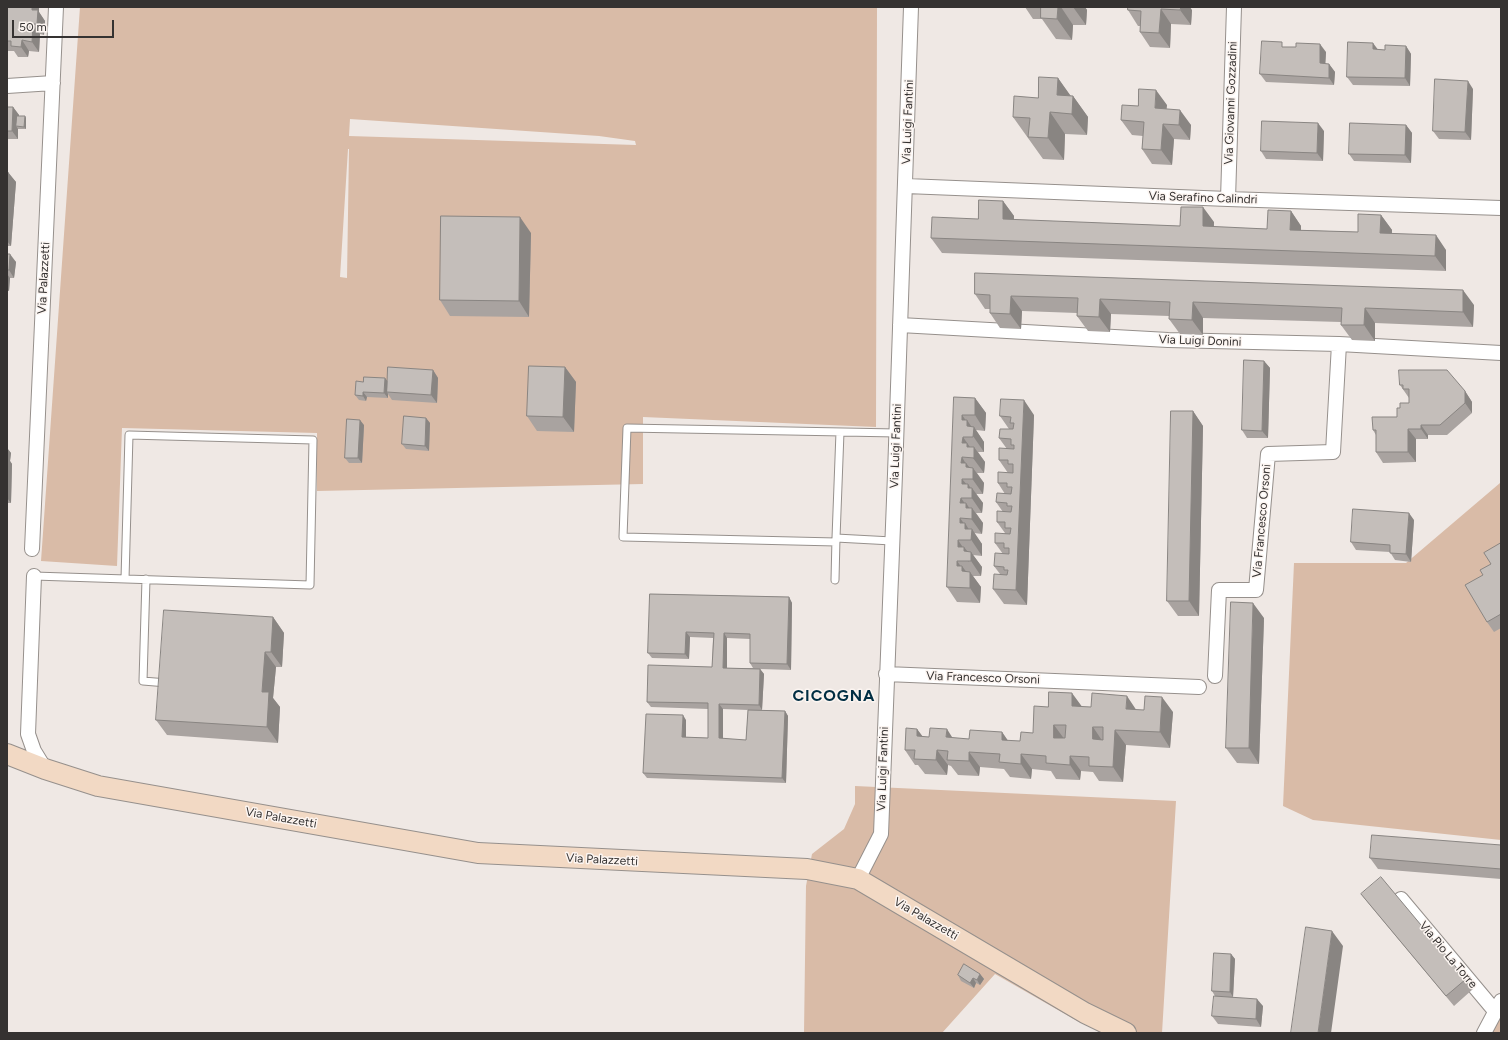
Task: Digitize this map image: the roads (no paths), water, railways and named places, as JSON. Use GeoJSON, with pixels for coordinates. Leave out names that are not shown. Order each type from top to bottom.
{"type":"FeatureCollection","features":[{"type":"Feature","properties":{"kind":"main road","name":"Via Palazzetti"},"geometry":{"type":"LineString","coordinates":[[7,754],[45,769],[98,786],[478,853],[807,869],[858,879],[1085,1013],[1126,1033]]}},
{"type":"Feature","properties":{"kind":"main road","name":"Via Palazzetti"},"geometry":{"type":"LineString","coordinates":[[7,765],[45,769]]}},
{"type":"Feature","properties":{"kind":"street","name":"Via Palazzetti"},"geometry":{"type":"LineString","coordinates":[[32,549],[56,7]]}},
{"type":"Feature","properties":{"kind":"street","name":"Via Luigi Fantini"},"geometry":{"type":"LineString","coordinates":[[858,879],[881,834],[906,186],[911,7]]}},
{"type":"Feature","properties":{"kind":"street","name":"Via Giovanni Gozzadini"},"geometry":{"type":"LineString","coordinates":[[1228,199],[1234,7]]}},
{"type":"Feature","properties":{"kind":"street"},"geometry":{"type":"LineString","coordinates":[[7,86],[53,83]]}},
{"type":"Feature","properties":{"kind":"street","name":"Via Serafino Calindri"},"geometry":{"type":"LineString","coordinates":[[906,186],[1501,208]]}},
{"type":"Feature","properties":{"kind":"street","name":"Via Luigi Donini"},"geometry":{"type":"LineString","coordinates":[[900,325],[1168,340],[1340,344],[1501,352]]}},
{"type":"Feature","properties":{"kind":"street","name":"Via Francesco Orsoni"},"geometry":{"type":"LineString","coordinates":[[1215,676],[1219,590],[1256,590],[1268,454],[1333,452],[1340,344]]}},
{"type":"Feature","properties":{"kind":"street"},"geometry":{"type":"LineString","coordinates":[[34,576],[28,734],[34,751],[45,769]]}},
{"type":"Feature","properties":{"kind":"street","name":"Via Francesco Orsoni"},"geometry":{"type":"LineString","coordinates":[[886,674],[1199,687]]}},
{"type":"Feature","properties":{"kind":"street","name":"Via Palazzetti"},"geometry":{"type":"LineString","coordinates":[[7,754],[21,746],[28,734]]}},
{"type":"Feature","properties":{"kind":"street","name":"Via Pio La Torre"},"geometry":{"type":"LineString","coordinates":[[1401,899],[1498,1006],[1484,1033]]}},
{"type":"Feature","properties":{"kind":"lane"},"geometry":{"type":"LineString","coordinates":[[892,541],[623,537],[627,428],[897,433]]}},
{"type":"Feature","properties":{"kind":"lane"},"geometry":{"type":"LineString","coordinates":[[835,580],[840,432]]}},
{"type":"Feature","properties":{"kind":"lane"},"geometry":{"type":"LineString","coordinates":[[34,576],[310,585],[314,440],[129,435],[125,578]]}},
{"type":"Feature","properties":{"kind":"lane"},"geometry":{"type":"LineString","coordinates":[[146,579],[143,681],[167,683]]}},
{"type":"Feature","properties":{"kind":"district","name":"CICOGNA"},"geometry":{"type":"Point","coordinates":[834,696]}}]}
